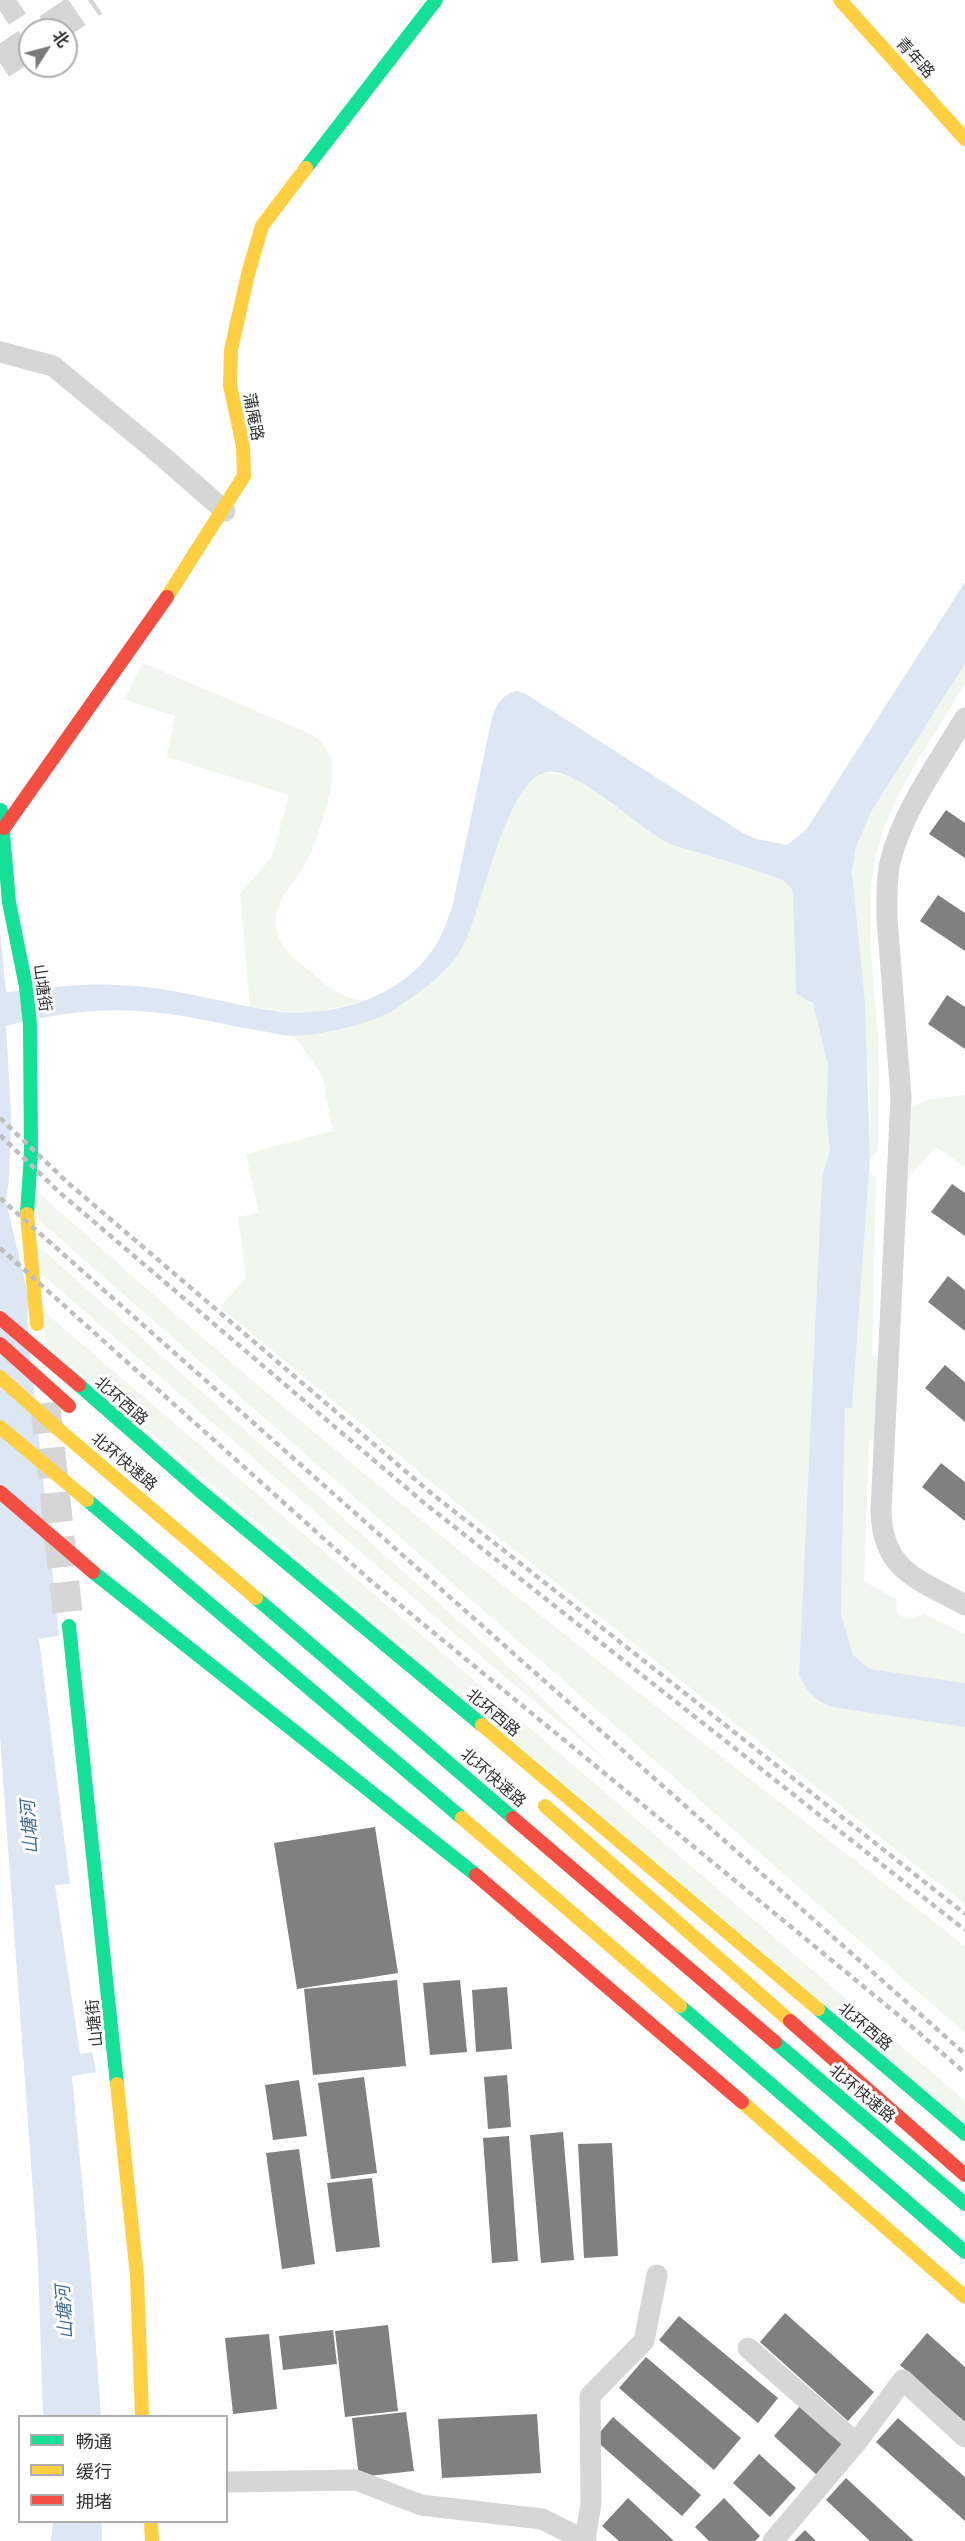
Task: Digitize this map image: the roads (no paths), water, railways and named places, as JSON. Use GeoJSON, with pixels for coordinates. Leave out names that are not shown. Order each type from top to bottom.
{"type":"FeatureCollection","features":[{"type":"Feature","properties":{"kind":"main road","name":"蒲庵路"},"geometry":{"type":"LineString","coordinates":[[4,828],[176,584],[225,511],[244,476],[243,446],[230,385],[231,350],[248,274],[262,226],[436,0]]}},
{"type":"Feature","properties":{"kind":"main road","name":"青年路"},"geometry":{"type":"LineString","coordinates":[[840,0],[965,139]]}},
{"type":"Feature","properties":{"kind":"main road","name":"山塘街"},"geometry":{"type":"LineString","coordinates":[[0,801],[9,902],[26,987],[30,1025],[31,1154],[26,1207],[37,1324]]}},
{"type":"Feature","properties":{"kind":"main road","name":"北环西路"},"geometry":{"type":"LineString","coordinates":[[0,1318],[199,1490],[595,1819],[965,2134]]}},
{"type":"Feature","properties":{"kind":"main road"},"geometry":{"type":"LineString","coordinates":[[0,1344],[73,1410]]}},
{"type":"Feature","properties":{"kind":"main road","name":"北环快速路"},"geometry":{"type":"LineString","coordinates":[[0,1377],[965,2204]]}},
{"type":"Feature","properties":{"kind":"main road"},"geometry":{"type":"LineString","coordinates":[[0,1427],[396,1761],[965,2252]]}},
{"type":"Feature","properties":{"kind":"main road"},"geometry":{"type":"LineString","coordinates":[[130,1473],[200,1548]]}},
{"type":"Feature","properties":{"kind":"main road"},"geometry":{"type":"LineString","coordinates":[[199,1490],[335,1621]]}},
{"type":"Feature","properties":{"kind":"main road"},"geometry":{"type":"LineString","coordinates":[[0,1492],[188,1650],[373,1791],[517,1909],[965,2297]]}},
{"type":"Feature","properties":{"kind":"main road","name":"山塘街"},"geometry":{"type":"LineString","coordinates":[[69,1626],[137,2276],[142,2415]]}},
{"type":"Feature","properties":{"kind":"main road"},"geometry":{"type":"LineString","coordinates":[[280,1681],[396,1761]]}},
{"type":"Feature","properties":{"kind":"main road"},"geometry":{"type":"LineString","coordinates":[[531,1794],[965,2175]]}},
{"type":"Feature","properties":{"kind":"main road"},"geometry":{"type":"LineString","coordinates":[[151,2523],[152,2541]]}},
{"type":"Feature","properties":{"kind":"street"},"geometry":{"type":"LineString","coordinates":[[0,352],[53,366],[225,511]]}},
{"type":"Feature","properties":{"kind":"street"},"geometry":{"type":"LineString","coordinates":[[965,718],[917,797],[904,824],[890,865],[887,890],[887,918],[901,1097],[881,1510],[881,1523],[887,1548],[902,1569],[965,1605]]}},
{"type":"Feature","properties":{"kind":"street"},"geometry":{"type":"LineString","coordinates":[[228,2482],[356,2480],[421,2505],[542,2519],[585,2540],[591,2504],[590,2396],[644,2342],[657,2275]]}},
{"type":"Feature","properties":{"kind":"street"},"geometry":{"type":"LineString","coordinates":[[748,2348],[856,2443]]}},
{"type":"Feature","properties":{"kind":"street"},"geometry":{"type":"LineString","coordinates":[[773,2541],[856,2443],[903,2380],[965,2437]]}},
{"type":"Feature","properties":{"kind":"water","name":"山塘河"},"geometry":{"type":"Polygon","coordinates":[[[965,582],[965,664],[871,812],[856,847],[852,873],[865,1003],[870,1158],[852,1408],[845,1408],[841,1614],[853,1655],[870,1669],[965,1683],[965,1727],[832,1707],[811,1694],[799,1674],[822,1177],[830,1150],[826,1115],[828,1066],[813,1003],[796,994],[793,898],[792,889],[784,881],[670,844],[654,835],[591,788],[560,773],[548,772],[533,780],[519,797],[507,821],[470,931],[456,957],[432,982],[385,1014],[346,1028],[294,1036],[169,1014],[121,1010],[71,1013],[6,1026],[11,1115],[6,1201],[29,1299],[27,1321],[59,1636],[39,1639],[70,1884],[55,1885],[80,2054],[92,2052],[96,2072],[72,2076],[101,2415],[43,2415],[38,2261],[0,1737],[0,930],[6,992],[83,985],[146,987],[298,1013],[344,1007],[366,1000],[406,978],[423,963],[441,936],[452,908],[491,722],[502,699],[517,691],[526,694],[743,833],[756,839],[787,845],[806,830],[965,582]]]}},
{"type":"Feature","properties":{"kind":"water"},"geometry":{"type":"Polygon","coordinates":[[[53,2523],[102,2523],[102,2541],[51,2541],[53,2523]]]}},
{"type":"Feature","properties":{"kind":"tunnel"},"geometry":{"type":"LineString","coordinates":[[0,11],[17,0]]}},
{"type":"Feature","properties":{"kind":"tunnel"},"geometry":{"type":"LineString","coordinates":[[67,18],[93,0]]}},
{"type":"Feature","properties":{"kind":"tunnel"},"geometry":{"type":"LineString","coordinates":[[0,63],[18,51]]}},
{"type":"Feature","properties":{"kind":"tunnel"},"geometry":{"type":"LineString","coordinates":[[45,1403],[69,1626]]}},
{"type":"Feature","properties":{"kind":"railway"},"geometry":{"type":"LineString","coordinates":[[0,1118],[67,1182],[431,1493],[965,1914]]}},
{"type":"Feature","properties":{"kind":"railway"},"geometry":{"type":"LineString","coordinates":[[0,1135],[59,1192],[423,1502],[965,1930]]}},
{"type":"Feature","properties":{"kind":"railway"},"geometry":{"type":"LineString","coordinates":[[0,1198],[965,2054]]}},
{"type":"Feature","properties":{"kind":"railway"},"geometry":{"type":"LineString","coordinates":[[0,1248],[371,1581],[903,2019],[965,2073]]}}]}
